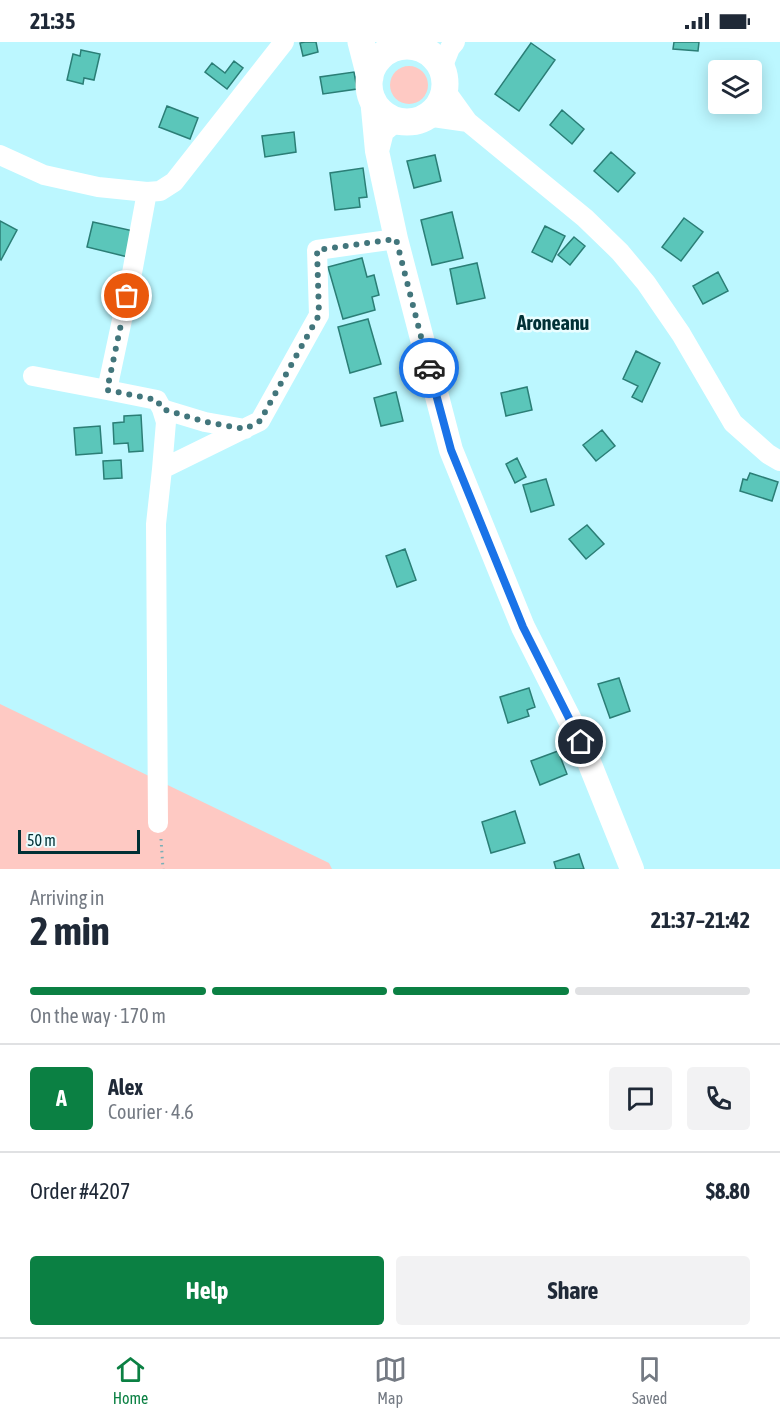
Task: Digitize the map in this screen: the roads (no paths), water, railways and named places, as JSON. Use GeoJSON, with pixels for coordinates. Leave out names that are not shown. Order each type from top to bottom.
{"type":"FeatureCollection","features":[{"type":"Feature","properties":{"kind":"main road"},"geometry":{"type":"LineString","coordinates":[[361,42],[371,87],[381,111],[395,120],[411,121],[435,110],[441,100],[443,79],[436,58],[415,46],[398,45],[374,65],[371,87]]}},
{"type":"Feature","properties":{"kind":"street"},"geometry":{"type":"LineString","coordinates":[[0,154],[44,175],[98,187],[147,192],[160,191],[174,182],[284,42]]}},
{"type":"Feature","properties":{"kind":"street"},"geometry":{"type":"LineString","coordinates":[[455,42],[450,48],[443,79],[468,122],[585,218],[620,252],[646,283],[681,334],[733,423],[768,454],[780,460]]}},
{"type":"Feature","properties":{"kind":"street"},"geometry":{"type":"LineString","coordinates":[[371,87],[377,151],[396,239],[451,450],[523,627],[581,742],[632,869]]}},
{"type":"Feature","properties":{"kind":"street"},"geometry":{"type":"LineString","coordinates":[[426,116],[468,122]]}},
{"type":"Feature","properties":{"kind":"street"},"geometry":{"type":"LineString","coordinates":[[377,151],[382,131],[395,120]]}},
{"type":"Feature","properties":{"kind":"street"},"geometry":{"type":"LineString","coordinates":[[107,390],[147,192]]}},
{"type":"Feature","properties":{"kind":"street"},"geometry":{"type":"LineString","coordinates":[[162,469],[260,421],[319,315],[317,250],[396,239]]}},
{"type":"Feature","properties":{"kind":"street"},"geometry":{"type":"LineString","coordinates":[[33,376],[157,400],[166,422],[156,524],[158,823]]}},
{"type":"Feature","properties":{"kind":"street"},"geometry":{"type":"LineString","coordinates":[[162,409],[206,422],[245,429]]}},
{"type":"Feature","properties":{"kind":"district","name":"Aroneanu"},"geometry":{"type":"Point","coordinates":[553,322]}}]}
